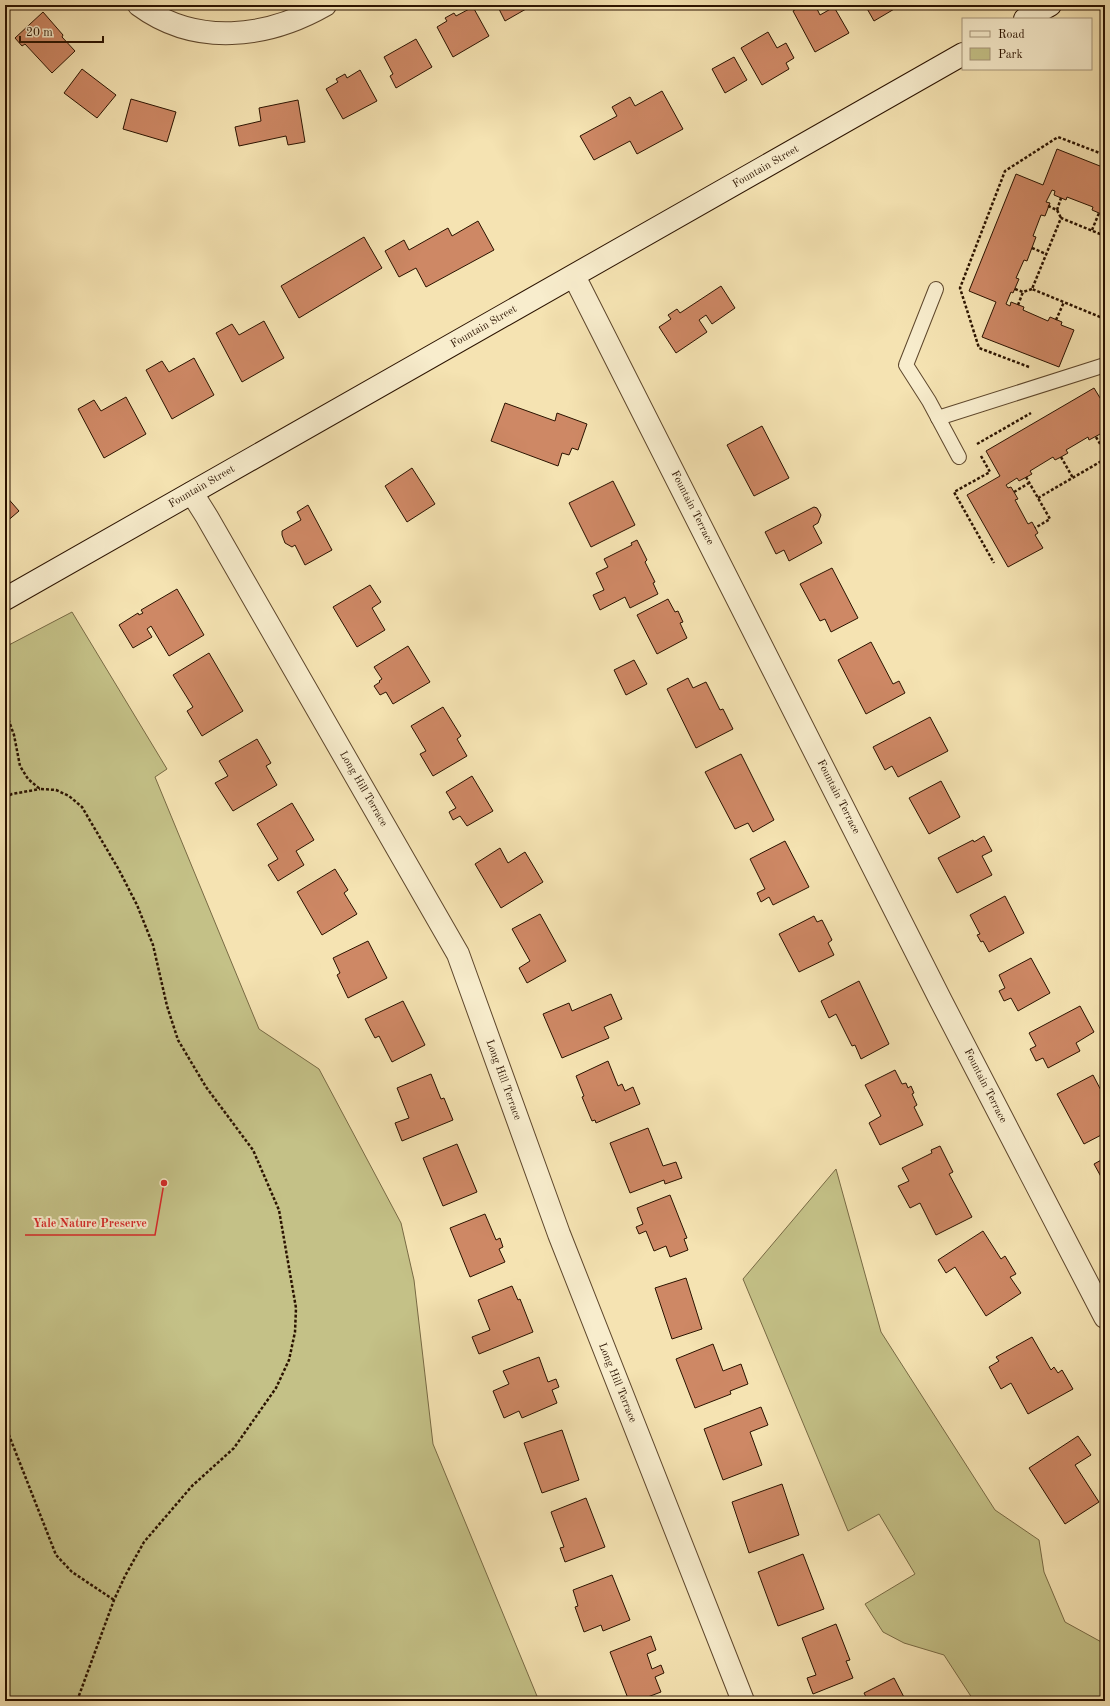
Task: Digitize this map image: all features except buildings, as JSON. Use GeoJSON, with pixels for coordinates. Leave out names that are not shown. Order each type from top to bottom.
{"type":"FeatureCollection","features":[{"type":"Feature","properties":{"kind":"street"},"geometry":{"type":"LineString","coordinates":[[139,5],[163,19],[192,29],[225,34],[244,33],[278,27],[312,13],[325,5]]}},
{"type":"Feature","properties":{"kind":"street"},"geometry":{"type":"LineString","coordinates":[[1027,18],[1050,5]]}},
{"type":"Feature","properties":{"kind":"street","name":"Fountain Street"},"geometry":{"type":"LineString","coordinates":[[5,599],[192,494],[962,55]]}},
{"type":"Feature","properties":{"kind":"street","name":"Fountain Terrace"},"geometry":{"type":"LineString","coordinates":[[574,276],[941,1001],[1105,1317]]}},
{"type":"Feature","properties":{"kind":"street","name":"Long Hill Terrace"},"geometry":{"type":"LineString","coordinates":[[192,494],[211,524],[458,954],[559,1234],[743,1701]]}},
{"type":"Feature","properties":{"kind":"lane"},"geometry":{"type":"LineString","coordinates":[[936,289],[906,365],[938,418],[959,457]]}},
{"type":"Feature","properties":{"kind":"lane"},"geometry":{"type":"LineString","coordinates":[[938,418],[1105,365]]}},
{"type":"Feature","properties":{"kind":"path"},"geometry":{"type":"LineString","coordinates":[[1034,368],[979,348],[960,288],[1005,171],[1058,137],[1105,155]]}},
{"type":"Feature","properties":{"kind":"path"},"geometry":{"type":"LineString","coordinates":[[1057,210],[1061,198]]}},
{"type":"Feature","properties":{"kind":"path"},"geometry":{"type":"LineString","coordinates":[[1048,206],[1057,210],[1061,218],[1105,236]]}},
{"type":"Feature","properties":{"kind":"path"},"geometry":{"type":"LineString","coordinates":[[1092,230],[1099,213]]}},
{"type":"Feature","properties":{"kind":"path"},"geometry":{"type":"LineString","coordinates":[[1032,289],[1061,218]]}},
{"type":"Feature","properties":{"kind":"path"},"geometry":{"type":"LineString","coordinates":[[1032,248],[1046,254]]}},
{"type":"Feature","properties":{"kind":"path"},"geometry":{"type":"LineString","coordinates":[[1015,289],[1023,292],[1032,289],[1105,319]]}},
{"type":"Feature","properties":{"kind":"path"},"geometry":{"type":"LineString","coordinates":[[1018,305],[1023,292]]}},
{"type":"Feature","properties":{"kind":"path"},"geometry":{"type":"LineString","coordinates":[[1056,320],[1064,302]]}},
{"type":"Feature","properties":{"kind":"path"},"geometry":{"type":"LineString","coordinates":[[974,446],[1036,410]]}},
{"type":"Feature","properties":{"kind":"path"},"geometry":{"type":"LineString","coordinates":[[1096,437],[1105,452]]}},
{"type":"Feature","properties":{"kind":"path"},"geometry":{"type":"LineString","coordinates":[[978,452],[990,472],[954,492],[994,563]]}},
{"type":"Feature","properties":{"kind":"path"},"geometry":{"type":"LineString","coordinates":[[1061,457],[1074,478]]}},
{"type":"Feature","properties":{"kind":"path"},"geometry":{"type":"LineString","coordinates":[[1038,498],[1105,459]]}},
{"type":"Feature","properties":{"kind":"path"},"geometry":{"type":"LineString","coordinates":[[1026,477],[1050,519],[1035,528]]}},
{"type":"Feature","properties":{"kind":"path"},"geometry":{"type":"LineString","coordinates":[[1014,492],[1029,483]]}},
{"type":"Feature","properties":{"kind":"path"},"geometry":{"type":"LineString","coordinates":[[5,710],[14,735],[20,766],[28,779],[40,789]]}},
{"type":"Feature","properties":{"kind":"path"},"geometry":{"type":"LineString","coordinates":[[5,797],[12,794],[40,789],[56,790],[69,796],[82,807],[119,870],[130,891],[153,945],[167,1006],[178,1040],[206,1086],[253,1150],[279,1210],[296,1308],[295,1332],[289,1360],[276,1388],[234,1448],[192,1486],[144,1542],[125,1576],[114,1600],[77,1701]]}},
{"type":"Feature","properties":{"kind":"path"},"geometry":{"type":"LineString","coordinates":[[5,1425],[56,1555],[72,1572],[114,1600]]}},
{"type":"Feature","properties":{"kind":"green space"},"geometry":{"type":"Polygon","coordinates":[[[72,612],[167,769],[155,777],[259,1029],[319,1069],[401,1223],[414,1280],[433,1444],[539,1701],[5,1701],[5,647],[72,612]]]}},
{"type":"Feature","properties":{"kind":"green space"},"geometry":{"type":"Polygon","coordinates":[[[836,1169],[881,1332],[995,1510],[1039,1540],[1044,1572],[1065,1622],[1105,1644],[1105,1701],[974,1701],[944,1655],[904,1643],[883,1632],[865,1604],[915,1574],[879,1514],[848,1531],[743,1279],[836,1169]]]}},
{"type":"Feature","properties":{"kind":"place","name":"Yale Nature Preserve"},"geometry":{"type":"Point","coordinates":[164,1183]}}]}
